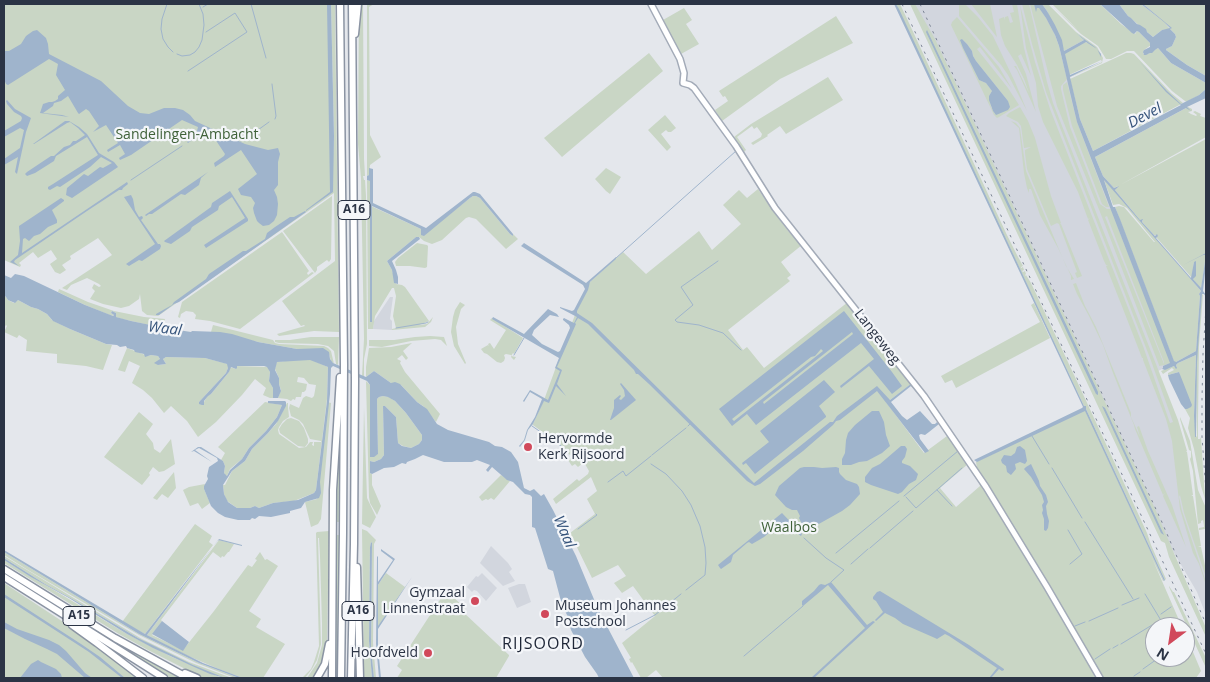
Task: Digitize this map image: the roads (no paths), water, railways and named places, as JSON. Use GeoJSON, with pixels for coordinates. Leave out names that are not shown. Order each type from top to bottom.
{"type":"FeatureCollection","features":[{"type":"Feature","properties":{"kind":"highway","name":"A16"},"geometry":{"type":"LineString","coordinates":[[340,4],[344,335],[342,361],[344,533],[341,678]]}},
{"type":"Feature","properties":{"kind":"highway","name":"A16"},"geometry":{"type":"LineString","coordinates":[[351,678],[355,381],[352,4]]}},
{"type":"Feature","properties":{"kind":"highway","name":"A16"},"geometry":{"type":"LineString","coordinates":[[352,55],[358,18],[358,4]]}},
{"type":"Feature","properties":{"kind":"highway","name":"A16"},"geometry":{"type":"LineString","coordinates":[[332,678],[333,490],[342,377]]}},
{"type":"Feature","properties":{"kind":"highway","name":"A16"},"geometry":{"type":"LineString","coordinates":[[354,544],[358,577],[360,678]]}},
{"type":"Feature","properties":{"kind":"highway","name":"A15"},"geometry":{"type":"LineString","coordinates":[[4,569],[114,638],[188,678]]}},
{"type":"Feature","properties":{"kind":"highway","name":"A15"},"geometry":{"type":"LineString","coordinates":[[4,578],[164,678]]}},
{"type":"Feature","properties":{"kind":"highway","name":"A15"},"geometry":{"type":"LineString","coordinates":[[52,608],[143,678]]}},
{"type":"Feature","properties":{"kind":"highway","name":"A16"},"geometry":{"type":"LineString","coordinates":[[317,678],[327,656],[332,616]]}},
{"type":"Feature","properties":{"kind":"highway"},"geometry":{"type":"LineString","coordinates":[[156,661],[197,678]]}},
{"type":"Feature","properties":{"kind":"main road","name":"Langeweg"},"geometry":{"type":"LineString","coordinates":[[651,4],[680,59],[684,73],[683,83],[690,84],[694,88],[736,146],[775,208],[924,396],[991,494],[1100,678]]}},
{"type":"Feature","properties":{"kind":"water"},"geometry":{"type":"Polygon","coordinates":[[[327,4],[331,4],[334,136],[333,192],[306,211],[330,192],[327,4]]]}},
{"type":"Feature","properties":{"kind":"water"},"geometry":{"type":"Polygon","coordinates":[[[894,4],[899,9],[1084,406],[1086,406],[1164,581],[1085,411],[977,462],[974,460],[1083,407],[894,4]]]}},
{"type":"Feature","properties":{"kind":"water"},"geometry":{"type":"Polygon","coordinates":[[[1034,4],[1042,4],[1055,25],[1062,40],[1064,51],[1084,40],[1076,33],[1095,47],[1096,49],[1086,42],[1065,54],[1070,75],[1102,61],[1070,77],[1080,119],[1093,151],[1181,105],[1166,92],[1139,61],[1181,104],[1199,95],[1206,89],[1206,98],[1187,107],[1191,111],[1186,108],[1095,157],[1103,176],[1114,188],[1119,186],[1115,190],[1140,220],[1143,219],[1142,222],[1154,235],[1157,234],[1156,238],[1191,278],[1194,262],[1196,261],[1196,276],[1193,279],[1201,288],[1206,255],[1203,291],[1206,297],[1202,294],[1197,362],[1196,437],[1194,416],[1196,355],[1178,363],[1176,369],[1174,366],[1165,370],[1162,369],[1163,366],[1170,363],[1077,122],[1059,46],[1055,35],[1039,8],[1037,8],[1036,12],[1034,4]],[[1104,180],[1113,207],[1115,207],[1120,219],[1176,362],[1196,351],[1199,294],[1201,291],[1104,180]]]}},
{"type":"Feature","properties":{"kind":"water"},"geometry":{"type":"Polygon","coordinates":[[[1100,4],[1119,4],[1128,16],[1146,29],[1153,37],[1162,30],[1170,28],[1141,4],[1143,4],[1172,28],[1170,29],[1175,34],[1176,37],[1172,46],[1166,50],[1206,76],[1206,83],[1171,63],[1158,48],[1152,53],[1144,55],[1144,50],[1150,47],[1150,43],[1139,32],[1132,33],[1100,4]]]}},
{"type":"Feature","properties":{"kind":"water"},"geometry":{"type":"Polygon","coordinates":[[[37,30],[46,38],[49,54],[101,81],[128,106],[140,113],[149,114],[164,108],[183,110],[195,121],[245,144],[268,150],[278,148],[280,154],[278,185],[274,190],[278,204],[277,215],[274,221],[269,225],[263,226],[259,223],[253,208],[255,203],[251,197],[241,195],[238,189],[257,174],[241,150],[215,167],[214,163],[225,154],[215,139],[217,136],[206,130],[188,143],[196,135],[198,127],[182,120],[131,155],[120,160],[119,158],[125,154],[120,145],[108,152],[107,150],[118,143],[106,125],[93,132],[99,126],[89,111],[86,109],[79,114],[68,96],[54,103],[53,106],[43,113],[69,117],[40,113],[43,104],[55,101],[65,90],[56,75],[58,64],[49,59],[8,85],[4,79],[4,51],[9,51],[21,44],[26,36],[37,30]]]}},
{"type":"Feature","properties":{"kind":"water"},"geometry":{"type":"Polygon","coordinates":[[[927,30],[1098,392],[1098,395],[926,32],[927,30]]]}},
{"type":"Feature","properties":{"kind":"water"},"geometry":{"type":"Polygon","coordinates":[[[962,39],[972,51],[976,61],[1008,101],[1010,107],[1008,110],[996,115],[993,111],[989,100],[992,91],[986,83],[979,80],[963,48],[960,40],[962,39]]]}},
{"type":"Feature","properties":{"kind":"water"},"geometry":{"type":"Polygon","coordinates":[[[7,100],[15,109],[31,118],[17,174],[15,172],[18,157],[4,165],[4,159],[20,148],[24,130],[20,128],[4,137],[4,131],[21,121],[22,118],[7,104],[7,100]]]}},
{"type":"Feature","properties":{"kind":"water"},"geometry":{"type":"Polygon","coordinates":[[[65,121],[69,121],[79,127],[87,134],[99,153],[114,162],[118,167],[72,198],[66,195],[67,188],[84,174],[88,176],[100,167],[103,168],[112,163],[101,157],[90,167],[60,187],[48,189],[48,187],[98,155],[87,137],[56,156],[54,161],[35,173],[27,176],[25,174],[51,156],[54,156],[64,147],[70,145],[73,141],[85,135],[70,122],[33,144],[65,121]]]}},
{"type":"Feature","properties":{"kind":"water"},"geometry":{"type":"Polygon","coordinates":[[[369,168],[373,169],[373,203],[426,228],[475,192],[480,194],[513,236],[480,198],[476,196],[470,198],[424,236],[421,235],[421,229],[372,206],[372,322],[370,322],[370,181],[367,180],[369,168]]]}},
{"type":"Feature","properties":{"kind":"water"},"geometry":{"type":"Polygon","coordinates":[[[208,172],[201,178],[199,185],[185,195],[181,194],[152,214],[145,215],[208,172]]]}},
{"type":"Feature","properties":{"kind":"water"},"geometry":{"type":"Polygon","coordinates":[[[127,182],[128,184],[122,190],[119,190],[15,260],[14,262],[19,266],[10,262],[18,255],[20,241],[19,226],[61,198],[64,200],[52,210],[57,223],[34,236],[29,241],[25,238],[23,239],[22,253],[127,182]]]}},
{"type":"Feature","properties":{"kind":"water"},"geometry":{"type":"Polygon","coordinates":[[[230,191],[248,221],[206,248],[204,245],[245,218],[232,197],[219,206],[218,210],[171,244],[164,241],[211,207],[212,203],[230,191]]]}},
{"type":"Feature","properties":{"kind":"water"},"geometry":{"type":"Polygon","coordinates":[[[131,195],[139,217],[142,216],[141,220],[161,246],[160,249],[142,261],[139,260],[129,266],[126,264],[155,244],[124,197],[131,195]]]}},
{"type":"Feature","properties":{"kind":"water"},"geometry":{"type":"Polygon","coordinates":[[[305,211],[179,302],[156,315],[206,279],[209,274],[265,239],[267,233],[275,227],[290,217],[305,211]]]}},
{"type":"Feature","properties":{"kind":"water"},"geometry":{"type":"Polygon","coordinates":[[[416,237],[420,239],[392,261],[398,277],[398,284],[394,283],[392,270],[387,261],[416,237]]]}},
{"type":"Feature","properties":{"kind":"water"},"geometry":{"type":"Polygon","coordinates":[[[524,243],[586,283],[616,257],[590,282],[577,313],[592,323],[754,483],[877,386],[890,400],[912,383],[921,397],[911,386],[891,402],[907,420],[920,411],[932,424],[937,422],[939,424],[925,435],[919,435],[929,451],[925,453],[877,391],[840,420],[836,421],[803,451],[755,486],[747,481],[649,384],[636,374],[588,324],[578,318],[557,367],[562,370],[557,384],[566,396],[556,386],[549,403],[544,401],[520,447],[542,399],[530,392],[523,401],[530,390],[548,400],[560,371],[555,368],[559,358],[492,319],[493,317],[524,334],[548,309],[559,317],[550,315],[534,330],[532,335],[542,344],[558,352],[570,328],[563,319],[574,323],[577,317],[560,307],[574,310],[585,289],[583,285],[521,246],[524,243]]]}},
{"type":"Feature","properties":{"kind":"water","name":"Waal"},"geometry":{"type":"Polygon","coordinates":[[[15,274],[24,276],[85,305],[113,316],[112,311],[116,313],[116,317],[131,321],[191,332],[232,334],[258,342],[297,349],[323,348],[329,352],[333,363],[366,377],[374,371],[391,383],[400,384],[417,402],[427,409],[437,424],[448,430],[489,442],[511,452],[518,462],[524,488],[530,491],[534,489],[541,496],[544,494],[553,510],[576,556],[598,609],[634,678],[599,678],[585,657],[571,630],[570,627],[572,625],[562,605],[553,571],[548,569],[535,528],[532,527],[532,497],[530,495],[525,494],[513,482],[507,480],[492,467],[488,472],[486,470],[490,465],[477,460],[472,462],[444,462],[423,455],[406,464],[402,463],[394,467],[384,468],[372,474],[370,473],[370,461],[374,462],[381,459],[384,455],[383,406],[396,417],[398,443],[402,446],[411,448],[419,444],[422,440],[422,435],[395,401],[388,397],[379,397],[377,399],[378,454],[370,457],[370,385],[367,381],[333,366],[331,368],[330,394],[320,482],[321,493],[319,498],[305,502],[301,508],[290,511],[290,513],[271,517],[259,516],[250,520],[238,520],[225,517],[211,506],[204,489],[208,479],[209,467],[218,461],[217,458],[199,448],[195,450],[212,462],[194,451],[191,452],[198,447],[201,447],[223,461],[225,466],[224,473],[227,476],[230,470],[242,459],[249,448],[277,417],[282,405],[268,403],[268,401],[285,401],[286,406],[278,421],[252,449],[245,461],[232,471],[223,485],[224,494],[228,502],[237,508],[255,506],[259,508],[273,503],[298,500],[314,493],[316,490],[327,401],[328,367],[310,360],[277,362],[275,370],[279,378],[281,391],[278,398],[273,398],[273,388],[269,381],[270,372],[267,367],[237,366],[236,369],[231,367],[229,372],[204,401],[204,405],[202,405],[199,402],[226,373],[227,364],[205,358],[166,357],[163,359],[166,364],[158,365],[154,363],[160,359],[158,356],[151,355],[145,357],[144,354],[135,352],[126,346],[120,347],[106,344],[70,329],[53,321],[47,314],[38,309],[18,300],[15,303],[8,300],[4,295],[4,275],[11,278],[15,274]]]}},
{"type":"Feature","properties":{"kind":"water"},"geometry":{"type":"Polygon","coordinates":[[[844,311],[902,386],[892,394],[869,366],[841,388],[840,386],[874,359],[861,343],[756,425],[747,414],[732,426],[719,409],[844,311]],[[852,332],[763,402],[764,404],[853,334],[852,332]],[[821,349],[815,356],[811,357],[732,419],[734,421],[823,351],[821,349]]]}},
{"type":"Feature","properties":{"kind":"water"},"geometry":{"type":"Polygon","coordinates":[[[1179,372],[1192,405],[1187,409],[1181,404],[1168,375],[1179,372]]]}},
{"type":"Feature","properties":{"kind":"water"},"geometry":{"type":"Polygon","coordinates":[[[824,380],[835,392],[819,406],[826,417],[755,474],[746,463],[743,465],[742,463],[769,442],[760,431],[824,380]]]}},
{"type":"Feature","properties":{"kind":"water"},"geometry":{"type":"Polygon","coordinates":[[[621,383],[636,400],[610,420],[614,408],[614,400],[620,395],[619,399],[621,400],[625,396],[621,383]]]}},
{"type":"Feature","properties":{"kind":"water"},"geometry":{"type":"Polygon","coordinates":[[[1102,406],[1105,408],[1164,535],[1161,533],[1102,406]]]}},
{"type":"Feature","properties":{"kind":"water"},"geometry":{"type":"Polygon","coordinates":[[[872,411],[879,411],[890,446],[867,461],[842,465],[848,433],[872,411]]]}},
{"type":"Feature","properties":{"kind":"water"},"geometry":{"type":"Polygon","coordinates":[[[901,446],[905,446],[907,449],[902,463],[910,466],[918,474],[916,480],[898,494],[865,482],[865,477],[872,468],[880,464],[901,446]]]}},
{"type":"Feature","properties":{"kind":"water"},"geometry":{"type":"Polygon","coordinates":[[[1020,446],[1025,450],[1027,461],[1025,464],[1020,462],[1015,464],[1016,469],[1011,475],[1007,472],[1006,466],[1001,460],[1004,455],[1011,456],[1015,453],[1017,447],[1020,446]]]}},
{"type":"Feature","properties":{"kind":"water"},"geometry":{"type":"Polygon","coordinates":[[[1031,464],[1048,502],[1046,506],[1049,521],[1046,531],[1044,530],[1042,513],[1044,502],[1042,495],[1024,469],[1031,464]]]}},
{"type":"Feature","properties":{"kind":"water"},"geometry":{"type":"Polygon","coordinates":[[[800,468],[839,468],[840,474],[846,480],[857,484],[860,494],[842,511],[808,530],[801,522],[797,510],[786,507],[775,495],[779,486],[800,468]]]}},
{"type":"Feature","properties":{"kind":"water"},"geometry":{"type":"Polygon","coordinates":[[[782,513],[802,534],[801,536],[793,530],[778,529],[771,531],[752,544],[747,543],[733,555],[731,562],[720,568],[718,565],[782,513]]]}},
{"type":"Feature","properties":{"kind":"water"},"geometry":{"type":"Polygon","coordinates":[[[219,539],[242,546],[218,540],[219,539]]]}},
{"type":"Feature","properties":{"kind":"water"},"geometry":{"type":"Polygon","coordinates":[[[371,542],[371,649],[374,678],[372,678],[369,641],[371,542]]]}},
{"type":"Feature","properties":{"kind":"water"},"geometry":{"type":"Polygon","coordinates":[[[213,547],[147,635],[203,663],[243,678],[199,663],[139,634],[4,552],[4,550],[145,634],[213,547]]]}},
{"type":"Feature","properties":{"kind":"water"},"geometry":{"type":"Polygon","coordinates":[[[381,549],[395,559],[378,585],[378,626],[412,577],[378,629],[381,678],[379,678],[376,644],[377,556],[378,582],[393,560],[381,549]]]}},
{"type":"Feature","properties":{"kind":"water"},"geometry":{"type":"Polygon","coordinates":[[[4,558],[138,638],[193,665],[225,678],[192,666],[127,634],[31,577],[4,560],[4,558]]]}},
{"type":"Feature","properties":{"kind":"water"},"geometry":{"type":"Polygon","coordinates":[[[831,582],[867,625],[873,621],[875,622],[814,678],[811,678],[865,628],[828,585],[802,605],[802,601],[819,585],[831,582]]]}},
{"type":"Feature","properties":{"kind":"water"},"geometry":{"type":"Polygon","coordinates":[[[880,591],[969,645],[1004,670],[999,669],[989,678],[997,668],[949,636],[945,634],[937,639],[903,624],[885,613],[876,621],[883,612],[873,597],[880,591]]]}},
{"type":"Feature","properties":{"kind":"water"},"geometry":{"type":"Polygon","coordinates":[[[4,594],[100,657],[125,678],[122,678],[89,652],[4,597],[4,594]]]}},
{"type":"Feature","properties":{"kind":"water"},"geometry":{"type":"Polygon","coordinates":[[[162,621],[189,642],[183,651],[152,634],[162,621]]]}},
{"type":"Feature","properties":{"kind":"water"},"geometry":{"type":"Polygon","coordinates":[[[4,622],[59,645],[92,678],[85,678],[57,654],[4,628],[4,622]]]}},
{"type":"Feature","properties":{"kind":"water"},"geometry":{"type":"Polygon","coordinates":[[[38,660],[56,669],[62,678],[20,678],[31,664],[38,660]]]}},
{"type":"Feature","properties":{"kind":"waterway"},"geometry":{"type":"LineString","coordinates":[[167,4],[161,29],[163,39],[173,52]]}},
{"type":"Feature","properties":{"kind":"waterway"},"geometry":{"type":"LineString","coordinates":[[177,54],[182,56],[190,55],[199,47],[204,25],[203,14],[199,4]]}},
{"type":"Feature","properties":{"kind":"waterway"},"geometry":{"type":"LineString","coordinates":[[203,7],[208,4]]}},
{"type":"Feature","properties":{"kind":"waterway"},"geometry":{"type":"LineString","coordinates":[[251,4],[266,58]]}},
{"type":"Feature","properties":{"kind":"waterway"},"geometry":{"type":"LineString","coordinates":[[188,71],[247,32],[235,13],[206,32]]}},
{"type":"Feature","properties":{"kind":"waterway"},"geometry":{"type":"LineString","coordinates":[[272,84],[275,119]]}},
{"type":"Feature","properties":{"kind":"waterway"},"geometry":{"type":"LineString","coordinates":[[251,135],[269,122]]}},
{"type":"Feature","properties":{"kind":"waterway"},"geometry":{"type":"LineString","coordinates":[[131,180],[182,146]]}},
{"type":"Feature","properties":{"kind":"waterway"},"geometry":{"type":"LineString","coordinates":[[616,258],[736,151]]}},
{"type":"Feature","properties":{"kind":"waterway"},"geometry":{"type":"LineString","coordinates":[[718,261],[681,287],[693,305],[675,320],[723,333],[741,350]]}},
{"type":"Feature","properties":{"kind":"waterway"},"geometry":{"type":"LineString","coordinates":[[396,328],[428,322]]}},
{"type":"Feature","properties":{"kind":"waterway"},"geometry":{"type":"LineString","coordinates":[[514,355],[524,338]]}},
{"type":"Feature","properties":{"kind":"waterway"},"geometry":{"type":"LineString","coordinates":[[925,403],[936,418]]}},
{"type":"Feature","properties":{"kind":"waterway"},"geometry":{"type":"LineString","coordinates":[[532,426],[564,448]]}},
{"type":"Feature","properties":{"kind":"waterway"},"geometry":{"type":"LineString","coordinates":[[652,455],[686,428]]}},
{"type":"Feature","properties":{"kind":"waterway"},"geometry":{"type":"LineString","coordinates":[[1032,436],[1049,464]]}},
{"type":"Feature","properties":{"kind":"waterway"},"geometry":{"type":"LineString","coordinates":[[904,496],[958,451]]}},
{"type":"Feature","properties":{"kind":"waterway"},"geometry":{"type":"LineString","coordinates":[[608,482],[623,471],[626,476],[651,456]]}},
{"type":"Feature","properties":{"kind":"waterway"},"geometry":{"type":"LineString","coordinates":[[651,464],[666,474],[682,491],[691,505],[700,526],[705,547],[705,575],[686,590]]}},
{"type":"Feature","properties":{"kind":"waterway"},"geometry":{"type":"LineString","coordinates":[[906,497],[916,508],[962,468]]}},
{"type":"Feature","properties":{"kind":"waterway"},"geometry":{"type":"LineString","coordinates":[[1052,468],[1082,518]]}},
{"type":"Feature","properties":{"kind":"waterway"},"geometry":{"type":"LineString","coordinates":[[937,490],[952,506]]}},
{"type":"Feature","properties":{"kind":"waterway"},"geometry":{"type":"LineString","coordinates":[[836,553],[899,501]]}},
{"type":"Feature","properties":{"kind":"waterway"},"geometry":{"type":"LineString","coordinates":[[870,548],[913,511]]}},
{"type":"Feature","properties":{"kind":"waterway","name":"Waal"},"geometry":{"type":"LineString","coordinates":[[578,529],[596,514]]}},
{"type":"Feature","properties":{"kind":"waterway"},"geometry":{"type":"LineString","coordinates":[[1085,522],[1133,599]]}},
{"type":"Feature","properties":{"kind":"waterway"},"geometry":{"type":"LineString","coordinates":[[1068,530],[1082,554],[1070,564]]}},
{"type":"Feature","properties":{"kind":"waterway"},"geometry":{"type":"LineString","coordinates":[[804,538],[826,558],[844,570],[831,582]]}},
{"type":"Feature","properties":{"kind":"waterway"},"geometry":{"type":"LineString","coordinates":[[851,564],[868,549]]}},
{"type":"Feature","properties":{"kind":"waterway"},"geometry":{"type":"LineString","coordinates":[[626,630],[655,615],[681,594]]}},
{"type":"Feature","properties":{"kind":"waterway"},"geometry":{"type":"LineString","coordinates":[[1145,594],[1159,617]]}},
{"type":"Feature","properties":{"kind":"waterway"},"geometry":{"type":"LineString","coordinates":[[1122,605],[1139,598]]}},
{"type":"Feature","properties":{"kind":"waterway"},"geometry":{"type":"LineString","coordinates":[[744,656],[803,606]]}},
{"type":"Feature","properties":{"kind":"waterway"},"geometry":{"type":"LineString","coordinates":[[1161,614],[1171,607]]}},
{"type":"Feature","properties":{"kind":"waterway"},"geometry":{"type":"LineString","coordinates":[[1089,621],[1118,608]]}},
{"type":"Feature","properties":{"kind":"waterway"},"geometry":{"type":"LineString","coordinates":[[1075,626],[1085,622]]}},
{"type":"Feature","properties":{"kind":"waterway"},"geometry":{"type":"LineString","coordinates":[[1121,644],[1145,629]]}},
{"type":"Feature","properties":{"kind":"waterway"},"geometry":{"type":"LineString","coordinates":[[1113,648],[1118,645]]}},
{"type":"Feature","properties":{"kind":"waterway"},"geometry":{"type":"LineString","coordinates":[[1095,659],[1110,649]]}},
{"type":"Feature","properties":{"kind":"waterway"},"geometry":{"type":"LineString","coordinates":[[1134,676],[1140,672]]}},
{"type":"Feature","properties":{"kind":"railway"},"geometry":{"type":"LineString","coordinates":[[902,4],[1206,654]]}},
{"type":"Feature","properties":{"kind":"railway"},"geometry":{"type":"LineString","coordinates":[[920,4],[1161,520],[1206,624]]}},
{"type":"Feature","properties":{"kind":"railway"},"geometry":{"type":"LineString","coordinates":[[1206,308],[1202,399],[1202,437],[1206,491]]}},
{"type":"Feature","properties":{"kind":"place","name":"Hervormde Kerk Rijsoord"},"geometry":{"type":"Point","coordinates":[528,447]}},
{"type":"Feature","properties":{"kind":"place","name":"Gymzaal Linnenstraat"},"geometry":{"type":"Point","coordinates":[475,601]}},
{"type":"Feature","properties":{"kind":"place","name":"Museum Johannes Postschool"},"geometry":{"type":"Point","coordinates":[545,614]}},
{"type":"Feature","properties":{"kind":"place","name":"Hoofdveld"},"geometry":{"type":"Point","coordinates":[428,653]}},
{"type":"Feature","properties":{"kind":"district","name":"RIJSOORD"},"geometry":{"type":"Point","coordinates":[543,644]}},
{"type":"Feature","properties":{"kind":"water label","name":"Devel"},"geometry":{"type":"Point","coordinates":[1145,116]}},
{"type":"Feature","properties":{"kind":"park label","name":"Sandelingen-Ambacht"},"geometry":{"type":"Point","coordinates":[187,135]}},
{"type":"Feature","properties":{"kind":"park label","name":"Waalbos"},"geometry":{"type":"Point","coordinates":[789,528]}}]}
